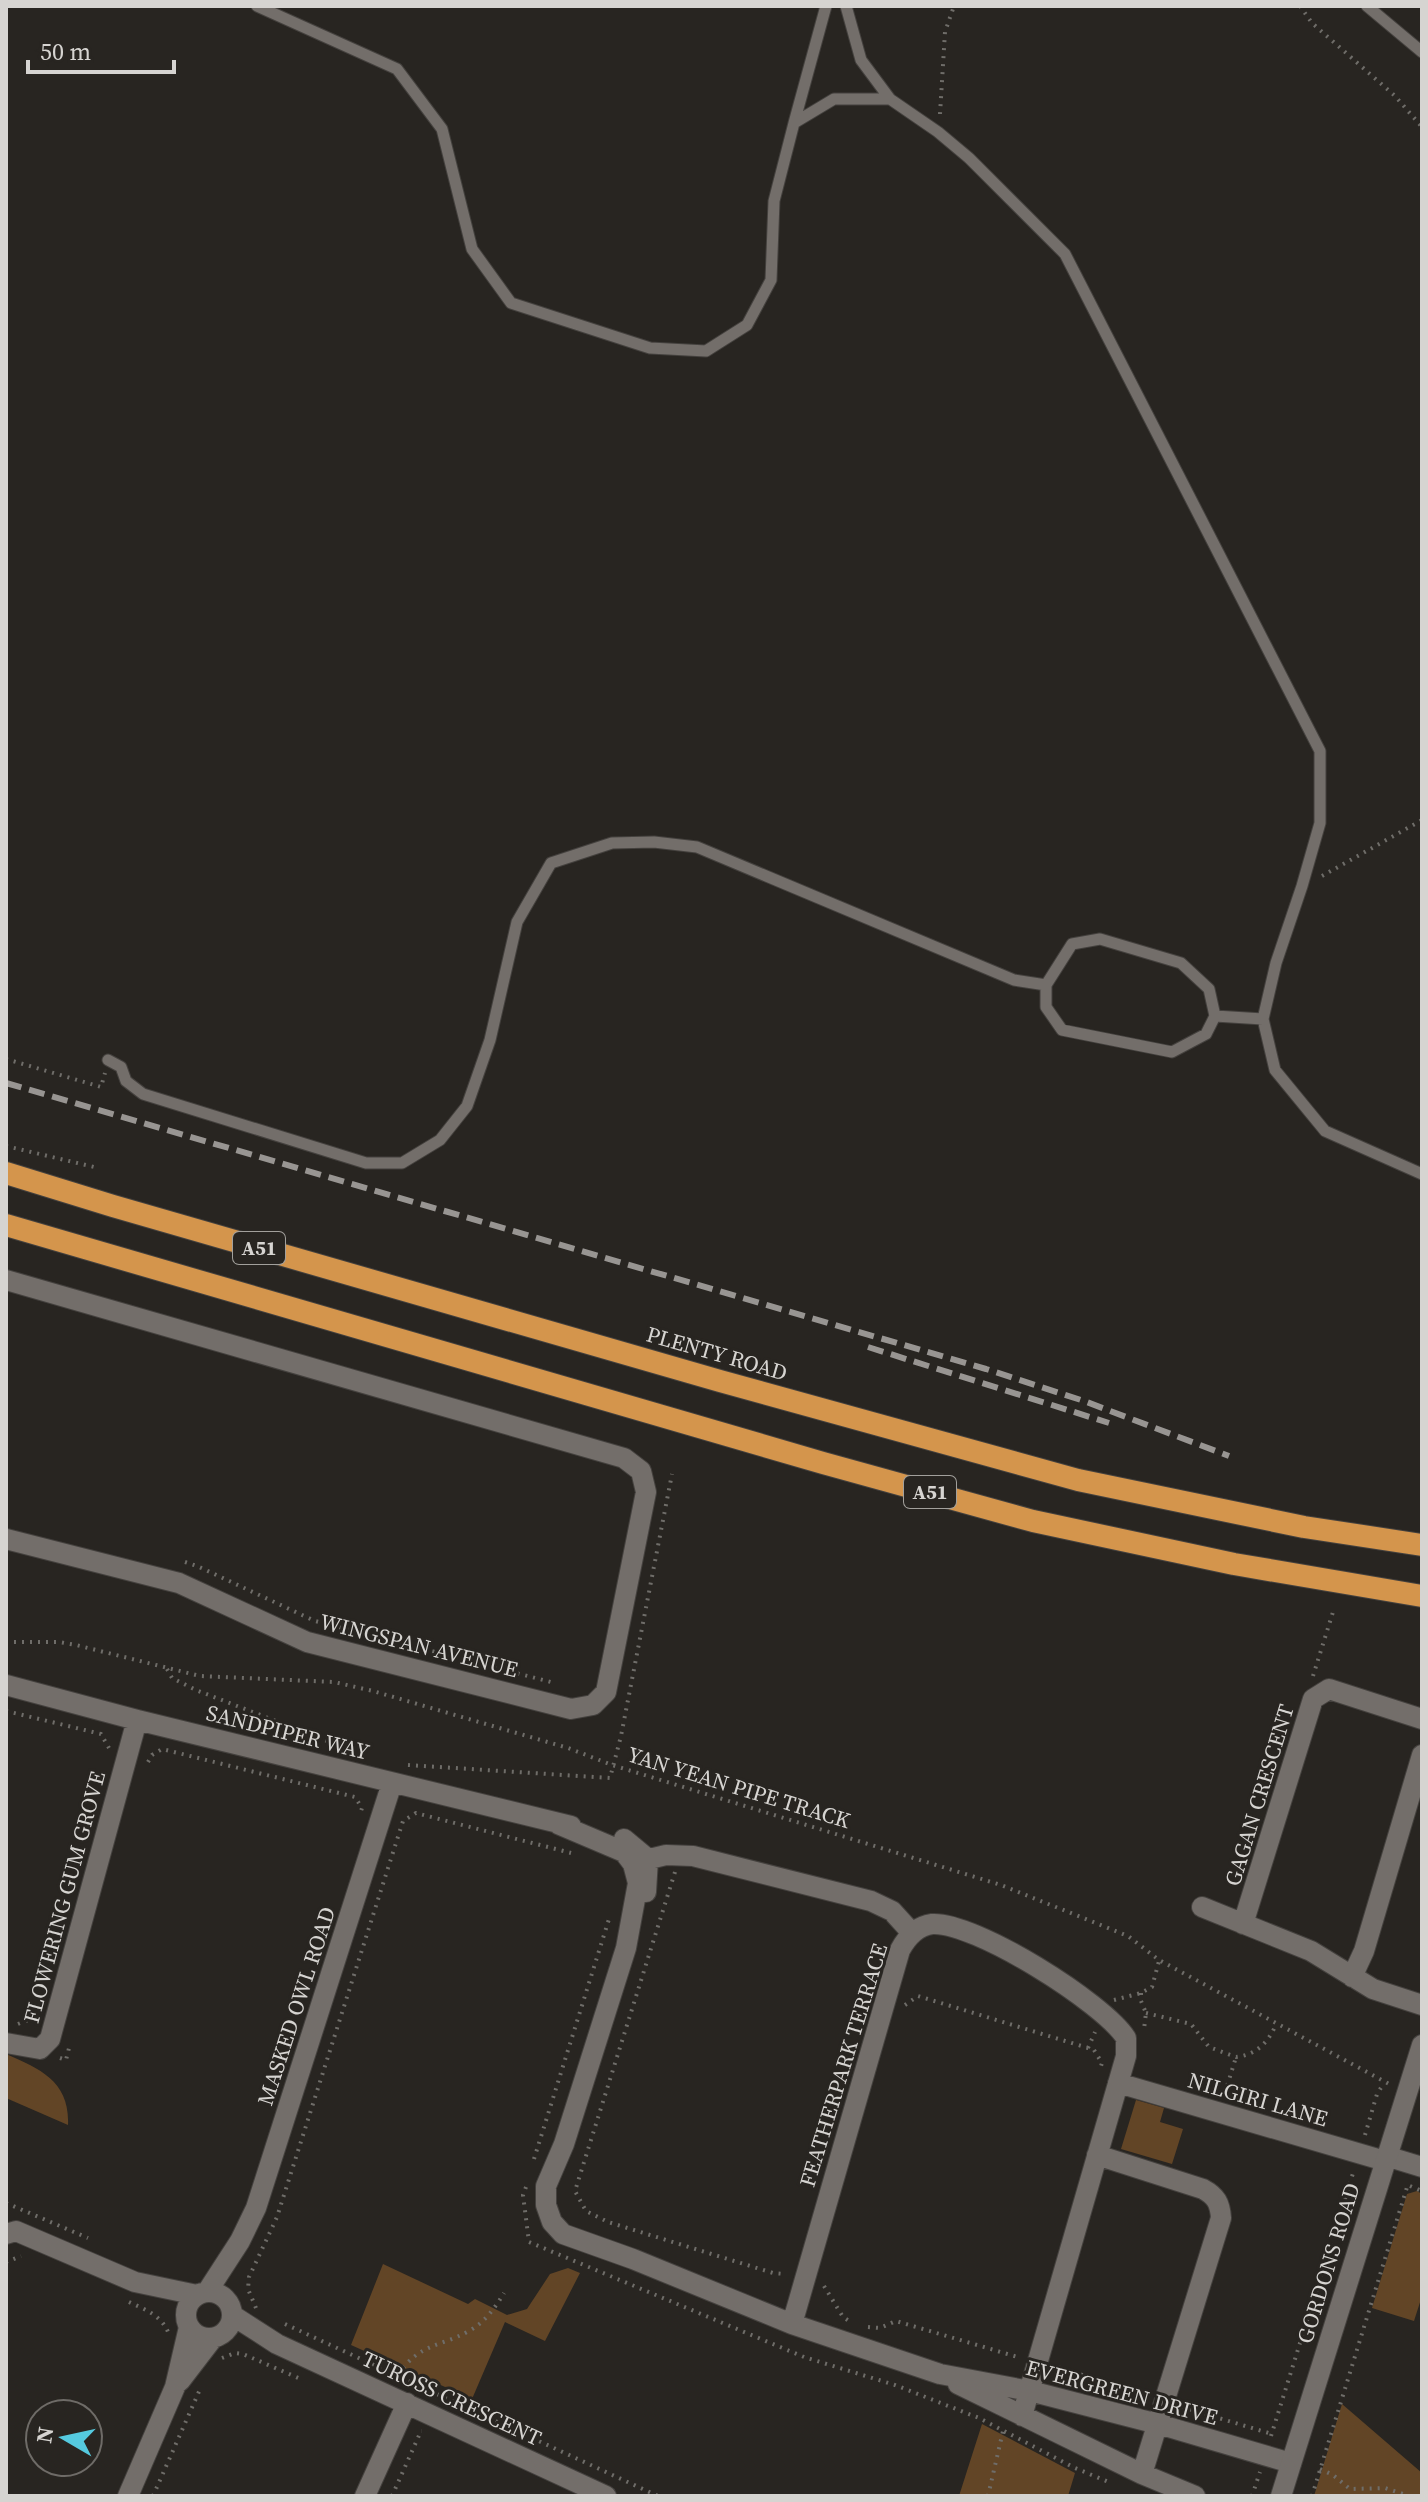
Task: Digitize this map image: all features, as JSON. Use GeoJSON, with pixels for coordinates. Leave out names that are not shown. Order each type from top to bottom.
{"type":"FeatureCollection","features":[{"type":"Feature","properties":{"kind":"highway","name":"PLENTY ROAD"},"geometry":{"type":"LineString","coordinates":[[6,1174],[601,1347],[1064,1476],[1304,1527],[1422,1545]]}},
{"type":"Feature","properties":{"kind":"highway","name":"A51"},"geometry":{"type":"LineString","coordinates":[[6,1225],[823,1463],[1033,1521],[1249,1567],[1422,1596]]}},
{"type":"Feature","properties":{"kind":"street","name":"WINGSPAN AVENUE"},"geometry":{"type":"LineString","coordinates":[[6,1280],[624,1458],[641,1471],[646,1492],[606,1692],[593,1705],[571,1709],[307,1642],[179,1583],[6,1539]]}},
{"type":"Feature","properties":{"kind":"street","name":"SANDPIPER WAY"},"geometry":{"type":"LineString","coordinates":[[7,1688],[558,1824],[614,1833],[633,1844],[640,1861]]}},
{"type":"Feature","properties":{"kind":"street","name":"GAGAN CRESCENT"},"geometry":{"type":"LineString","coordinates":[[1243,1924],[1313,1699],[1329,1689],[1422,1719]]}},
{"type":"Feature","properties":{"kind":"street","name":"FLOWERING GUM GROVE"},"geometry":{"type":"LineString","coordinates":[[6,2043],[40,2049],[50,2039],[137,1720]]}},
{"type":"Feature","properties":{"kind":"street"},"geometry":{"type":"LineString","coordinates":[[1352,1977],[1364,1951],[1422,1755]]}},
{"type":"Feature","properties":{"kind":"street","name":"MASKED OWL ROAD"},"geometry":{"type":"LineString","coordinates":[[240,2241],[256,2208],[284,2125],[392,1783]]}},
{"type":"Feature","properties":{"kind":"street"},"geometry":{"type":"LineString","coordinates":[[640,1861],[675,1855],[693,1856],[871,1901],[892,1911],[912,1933]]}},
{"type":"Feature","properties":{"kind":"street","name":"EVERGREEN DRIVE"},"geometry":{"type":"LineString","coordinates":[[640,1861],[648,1884],[643,1908],[626,1948],[564,2144],[557,2219],[633,2259],[792,2324],[940,2374],[1030,2391],[1291,2463]]}},
{"type":"Feature","properties":{"kind":"street"},"geometry":{"type":"LineString","coordinates":[[1202,1907],[1311,1951],[1373,1989],[1422,2005]]}},
{"type":"Feature","properties":{"kind":"street","name":"FEATHERPARK TERRACE"},"geometry":{"type":"LineString","coordinates":[[792,2324],[900,1950],[912,1933],[932,1924],[978,1937],[1030,1963],[1104,2015],[1126,2038],[1126,2056],[1097,2155],[1048,2366],[1030,2391],[1022,2416]]}},
{"type":"Feature","properties":{"kind":"street","name":"GORDONS ROAD"},"geometry":{"type":"LineString","coordinates":[[1281,2496],[1422,2045]]}},
{"type":"Feature","properties":{"kind":"street","name":"NILGIRI LANE"},"geometry":{"type":"LineString","coordinates":[[1118,2083],[1418,2166]]}},
{"type":"Feature","properties":{"kind":"street"},"geometry":{"type":"LineString","coordinates":[[1097,2155],[1203,2189],[1212,2194],[1220,2209],[1221,2218],[1142,2474]]}},
{"type":"Feature","properties":{"kind":"street"},"geometry":{"type":"LineString","coordinates":[[6,2234],[16,2231],[135,2282],[202,2294],[219,2294],[225,2322]]}},
{"type":"Feature","properties":{"kind":"street"},"geometry":{"type":"LineString","coordinates":[[128,2496],[175,2387],[188,2322],[188,2305],[202,2294],[240,2241]]}},
{"type":"Feature","properties":{"kind":"street"},"geometry":{"type":"LineString","coordinates":[[175,2387],[225,2322],[240,2241]]}},
{"type":"Feature","properties":{"kind":"street"},"geometry":{"type":"LineString","coordinates":[[135,2282],[188,2322],[200,2336],[225,2322]]}},
{"type":"Feature","properties":{"kind":"street","name":"TUROSS CRESCENT"},"geometry":{"type":"LineString","coordinates":[[225,2322],[606,2496]]}},
{"type":"Feature","properties":{"kind":"street","name":"EVERGREEN DRIVE"},"geometry":{"type":"LineString","coordinates":[[940,2374],[1142,2474],[1195,2496]]}},
{"type":"Feature","properties":{"kind":"street"},"geometry":{"type":"LineString","coordinates":[[365,2496],[398,2399]]}},
{"type":"Feature","properties":{"kind":"lane"},"geometry":{"type":"LineString","coordinates":[[257,6],[397,69],[442,129],[472,249],[511,303],[650,348],[706,351],[747,325],[771,280],[774,201],[826,6]]}},
{"type":"Feature","properties":{"kind":"lane"},"geometry":{"type":"LineString","coordinates":[[846,6],[861,60],[890,99],[969,158],[1065,254],[1320,751],[1320,823],[1276,963],[1263,1019],[1275,1070],[1325,1131],[1422,1174]]}},
{"type":"Feature","properties":{"kind":"lane"},"geometry":{"type":"LineString","coordinates":[[1367,6],[1422,52]]}},
{"type":"Feature","properties":{"kind":"lane"},"geometry":{"type":"LineString","coordinates":[[794,123],[834,99],[890,99]]}},
{"type":"Feature","properties":{"kind":"lane"},"geometry":{"type":"LineString","coordinates":[[108,1060],[121,1067],[126,1081],[143,1094],[366,1163],[402,1163],[440,1140],[467,1106],[490,1040],[517,922],[551,863],[612,843],[654,842],[697,847],[1014,980],[1046,985]]}},
{"type":"Feature","properties":{"kind":"lane"},"geometry":{"type":"LineString","coordinates":[[1100,939],[1181,963],[1209,989],[1215,1016],[1206,1034],[1172,1052],[1062,1030],[1046,1007],[1046,985],[1072,944],[1100,939]]}},
{"type":"Feature","properties":{"kind":"lane"},"geometry":{"type":"LineString","coordinates":[[1215,1016],[1263,1019]]}},
{"type":"Feature","properties":{"kind":"path"},"geometry":{"type":"LineString","coordinates":[[938,132],[945,32],[954,6]]}},
{"type":"Feature","properties":{"kind":"path"},"geometry":{"type":"LineString","coordinates":[[1300,6],[1312,23],[1395,96],[1422,127]]}},
{"type":"Feature","properties":{"kind":"path"},"geometry":{"type":"LineString","coordinates":[[1302,886],[1422,820]]}},
{"type":"Feature","properties":{"kind":"path"},"geometry":{"type":"LineString","coordinates":[[6,1059],[101,1087],[108,1060]]}},
{"type":"Feature","properties":{"kind":"path"},"geometry":{"type":"LineString","coordinates":[[6,1146],[94,1167]]}},
{"type":"Feature","properties":{"kind":"path"},"geometry":{"type":"LineString","coordinates":[[405,1764],[610,1778],[672,1474]]}},
{"type":"Feature","properties":{"kind":"path"},"geometry":{"type":"LineString","coordinates":[[183,1562],[315,1621],[560,1684]]}},
{"type":"Feature","properties":{"kind":"path"},"geometry":{"type":"LineString","coordinates":[[1320,1693],[1312,1678],[1333,1612]]}},
{"type":"Feature","properties":{"kind":"path","name":"YAN YEAN PIPE TRACK"},"geometry":{"type":"LineString","coordinates":[[6,1642],[59,1642],[121,1655],[167,1669],[232,1679],[286,1678],[334,1682],[373,1691],[568,1748],[612,1765],[1001,1885],[1128,1936],[1159,1960],[1380,2081],[1407,2090]]}},
{"type":"Feature","properties":{"kind":"path"},"geometry":{"type":"LineString","coordinates":[[167,1669],[172,1678],[196,1690],[362,1754]]}},
{"type":"Feature","properties":{"kind":"path"},"geometry":{"type":"LineString","coordinates":[[6,1711],[101,1734],[109,1747]]}},
{"type":"Feature","properties":{"kind":"path"},"geometry":{"type":"LineString","coordinates":[[144,1773],[149,1758],[162,1749],[355,1797],[362,1808],[357,1823]]}},
{"type":"Feature","properties":{"kind":"path"},"geometry":{"type":"LineString","coordinates":[[675,1855],[675,1871],[575,2191],[586,2211],[608,2222],[773,2273],[786,2274]]}},
{"type":"Feature","properties":{"kind":"path"},"geometry":{"type":"LineString","coordinates":[[1104,2015],[1113,2000],[1152,1987],[1159,1960]]}},
{"type":"Feature","properties":{"kind":"path"},"geometry":{"type":"LineString","coordinates":[[1141,1993],[1146,2013],[1191,2024],[1209,2047],[1236,2057],[1251,2054],[1260,2048],[1272,2035],[1276,2024]]}},
{"type":"Feature","properties":{"kind":"path"},"geometry":{"type":"LineString","coordinates":[[6,2023],[19,2024],[28,2020],[36,2009],[40,1994]]}},
{"type":"Feature","properties":{"kind":"path"},"geometry":{"type":"LineString","coordinates":[[901,2019],[905,2004],[918,1996],[1094,2050],[1102,2063],[1098,2077]]}},
{"type":"Feature","properties":{"kind":"path"},"geometry":{"type":"LineString","coordinates":[[40,2049],[66,2060],[70,2045]]}},
{"type":"Feature","properties":{"kind":"path"},"geometry":{"type":"LineString","coordinates":[[1219,2113],[1236,2057]]}},
{"type":"Feature","properties":{"kind":"path"},"geometry":{"type":"LineString","coordinates":[[1312,2496],[1418,2166]]}},
{"type":"Feature","properties":{"kind":"path"},"geometry":{"type":"LineString","coordinates":[[6,2203],[101,2244]]}},
{"type":"Feature","properties":{"kind":"path"},"geometry":{"type":"LineString","coordinates":[[1252,2496],[1341,2213]]}},
{"type":"Feature","properties":{"kind":"path"},"geometry":{"type":"LineString","coordinates":[[6,2262],[21,2256]]}},
{"type":"Feature","properties":{"kind":"path"},"geometry":{"type":"LineString","coordinates":[[824,2286],[843,2317],[852,2322]]}},
{"type":"Feature","properties":{"kind":"path"},"geometry":{"type":"LineString","coordinates":[[398,2399],[397,2374],[408,2359],[427,2346],[470,2331],[496,2307],[504,2293]]}},
{"type":"Feature","properties":{"kind":"path"},"geometry":{"type":"LineString","coordinates":[[119,2298],[147,2310],[164,2322],[171,2340]]}},
{"type":"Feature","properties":{"kind":"path"},"geometry":{"type":"LineString","coordinates":[[860,2327],[880,2328],[896,2321],[1272,2434]]}},
{"type":"Feature","properties":{"kind":"path"},"geometry":{"type":"LineString","coordinates":[[216,2360],[235,2353],[243,2354],[311,2384]]}},
{"type":"Feature","properties":{"kind":"path"},"geometry":{"type":"LineString","coordinates":[[1048,2366],[1062,2354]]}},
{"type":"Feature","properties":{"kind":"path"},"geometry":{"type":"LineString","coordinates":[[397,2374],[658,2496]]}},
{"type":"Feature","properties":{"kind":"path"},"geometry":{"type":"LineString","coordinates":[[153,2496],[206,2377]]}},
{"type":"Feature","properties":{"kind":"path"},"geometry":{"type":"LineString","coordinates":[[392,2496],[421,2431],[435,2437]]}},
{"type":"Feature","properties":{"kind":"path"},"geometry":{"type":"LineString","coordinates":[[988,2496],[1003,2431]]}},
{"type":"Feature","properties":{"kind":"path"},"geometry":{"type":"LineString","coordinates":[[1320,2469],[1350,2489],[1385,2488],[1409,2496]]}},
{"type":"Feature","properties":{"kind":"shaded area"},"geometry":{"type":"Polygon","coordinates":[[[6,2054],[31,2065],[51,2079],[64,2098],[68,2125],[6,2098],[6,2054]]]}},
{"type":"Feature","properties":{"kind":"shaded area"},"geometry":{"type":"Polygon","coordinates":[[[1136,2100],[1164,2108],[1160,2122],[1183,2129],[1172,2164],[1121,2149],[1136,2100]]]}},
{"type":"Feature","properties":{"kind":"shaded area"},"geometry":{"type":"Polygon","coordinates":[[[1417,2191],[1422,2194],[1422,2296],[1414,2321],[1372,2308],[1407,2194],[1417,2191]]]}},
{"type":"Feature","properties":{"kind":"shaded area"},"geometry":{"type":"Polygon","coordinates":[[[383,2264],[468,2304],[475,2299],[507,2315],[527,2309],[550,2274],[568,2268],[580,2273],[545,2341],[505,2322],[472,2399],[351,2345],[383,2264]]]}},
{"type":"Feature","properties":{"kind":"shaded area"},"geometry":{"type":"Polygon","coordinates":[[[1342,2404],[1422,2473],[1422,2496],[1314,2496],[1342,2404]]]}},
{"type":"Feature","properties":{"kind":"shaded area"},"geometry":{"type":"Polygon","coordinates":[[[982,2424],[1075,2473],[1068,2496],[959,2496],[982,2424]]]}},
{"type":"Feature","properties":{"kind":"railway"},"geometry":{"type":"LineString","coordinates":[[6,1083],[986,1369],[1084,1401],[1229,1456]]}},
{"type":"Feature","properties":{"kind":"railway"},"geometry":{"type":"LineString","coordinates":[[868,1347],[1109,1423]]}}]}
